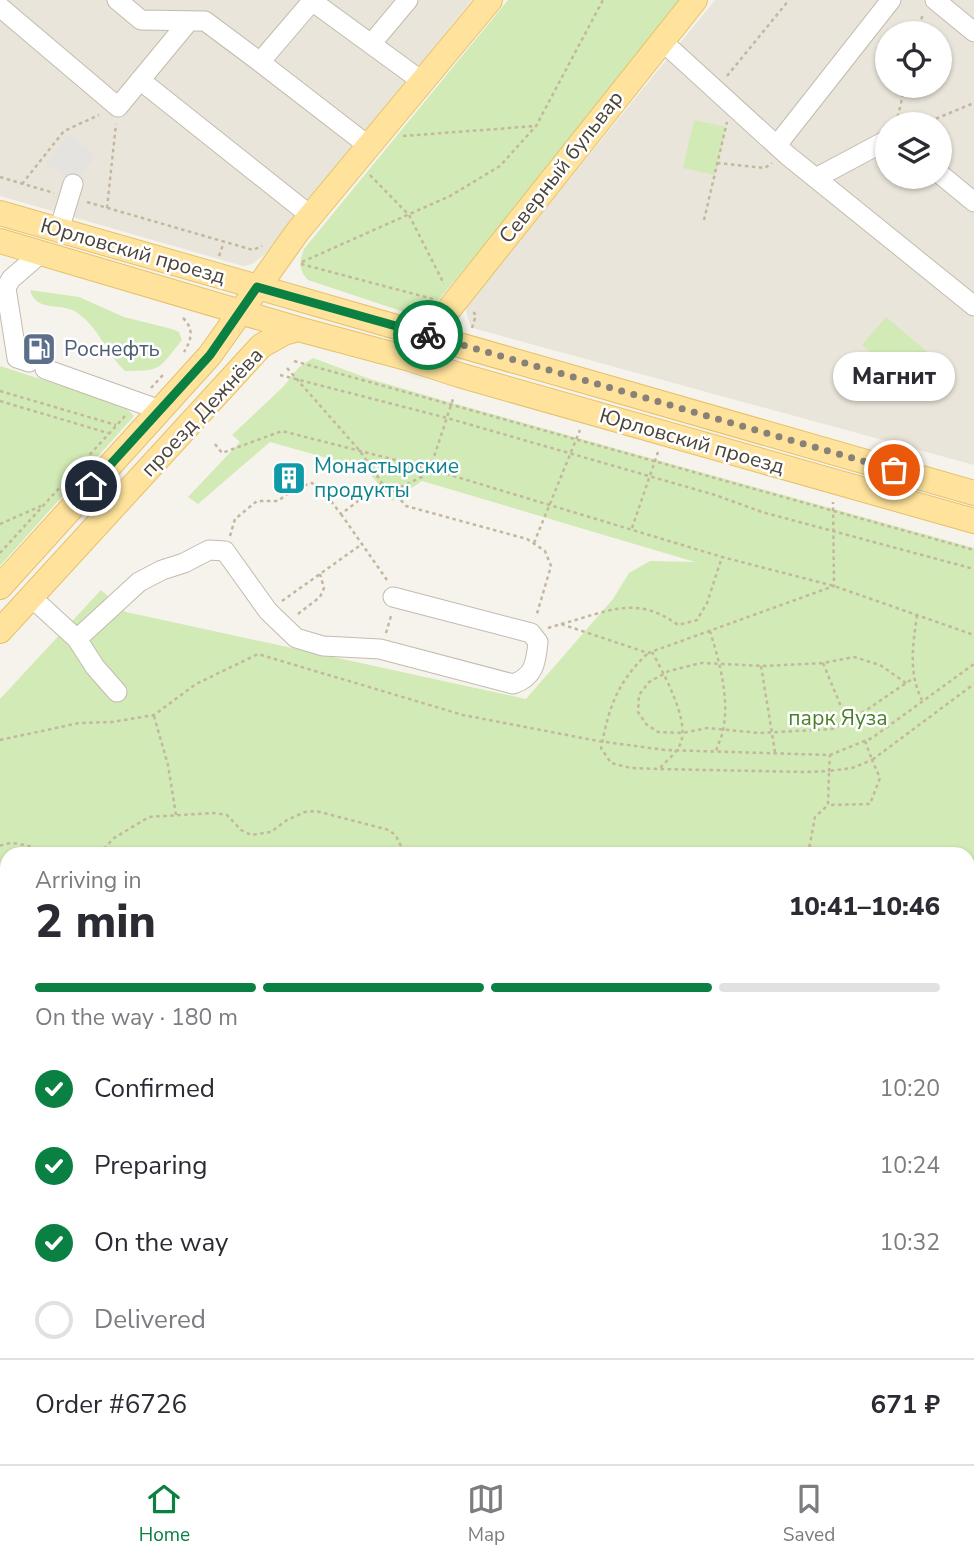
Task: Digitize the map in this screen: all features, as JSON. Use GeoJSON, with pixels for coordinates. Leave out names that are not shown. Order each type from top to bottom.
{"type":"FeatureCollection","features":[{"type":"Feature","properties":{"kind":"main road"},"geometry":{"type":"LineString","coordinates":[[240,312],[311,216],[491,0]]}},
{"type":"Feature","properties":{"kind":"main road","name":"Северный бульвар"},"geometry":{"type":"LineString","coordinates":[[428,335],[695,0]]}},
{"type":"Feature","properties":{"kind":"main road","name":"Юрловский проезд"},"geometry":{"type":"LineString","coordinates":[[0,213],[974,493]]}},
{"type":"Feature","properties":{"kind":"main road","name":"Юрловский проезд"},"geometry":{"type":"LineString","coordinates":[[0,241],[974,521]]}},
{"type":"Feature","properties":{"kind":"main road","name":"проезд Дежнёва"},"geometry":{"type":"LineString","coordinates":[[0,587],[148,406],[210,355],[240,312]]}},
{"type":"Feature","properties":{"kind":"main road","name":"проезд Дежнёва"},"geometry":{"type":"LineString","coordinates":[[0,631],[261,346],[284,333],[299,329]]}},
{"type":"Feature","properties":{"kind":"main road"},"geometry":{"type":"LineString","coordinates":[[410,359],[428,335]]}},
{"type":"Feature","properties":{"kind":"lane"},"geometry":{"type":"LineString","coordinates":[[117,0],[141,20],[205,21],[369,149]]}},
{"type":"Feature","properties":{"kind":"lane"},"geometry":{"type":"LineString","coordinates":[[260,62],[313,0],[423,82]]}},
{"type":"Feature","properties":{"kind":"lane"},"geometry":{"type":"LineString","coordinates":[[372,43],[408,0]]}},
{"type":"Feature","properties":{"kind":"lane"},"geometry":{"type":"LineString","coordinates":[[782,150],[891,0]]}},
{"type":"Feature","properties":{"kind":"lane"},"geometry":{"type":"LineString","coordinates":[[929,6],[974,32]]}},
{"type":"Feature","properties":{"kind":"lane"},"geometry":{"type":"LineString","coordinates":[[0,8],[118,107],[189,21]]}},
{"type":"Feature","properties":{"kind":"lane"},"geometry":{"type":"LineString","coordinates":[[662,41],[782,150],[974,306]]}},
{"type":"Feature","properties":{"kind":"lane"},"geometry":{"type":"LineString","coordinates":[[140,80],[311,216]]}},
{"type":"Feature","properties":{"kind":"lane"},"geometry":{"type":"LineString","coordinates":[[816,178],[875,146]]}},
{"type":"Feature","properties":{"kind":"lane"},"geometry":{"type":"LineString","coordinates":[[952,183],[974,202]]}},
{"type":"Feature","properties":{"kind":"lane"},"geometry":{"type":"LineString","coordinates":[[60,230],[73,184]]}},
{"type":"Feature","properties":{"kind":"lane"},"geometry":{"type":"LineString","coordinates":[[41,253],[11,279],[6,288],[17,358],[148,406]]}},
{"type":"Feature","properties":{"kind":"lane"},"geometry":{"type":"LineString","coordinates":[[77,639],[139,582],[162,570],[184,564],[209,550],[225,551],[268,611],[296,638],[323,646],[380,649],[513,684],[524,681],[536,664],[538,642],[531,633],[393,597]]}},
{"type":"Feature","properties":{"kind":"lane"},"geometry":{"type":"LineString","coordinates":[[31,597],[77,639],[94,667],[117,692]]}},
{"type":"Feature","properties":{"kind":"path"},"geometry":{"type":"LineString","coordinates":[[438,300],[299,263],[450,196],[500,166],[536,126],[603,0]]}},
{"type":"Feature","properties":{"kind":"path"},"geometry":{"type":"LineString","coordinates":[[715,91],[789,0]]}},
{"type":"Feature","properties":{"kind":"path"},"geometry":{"type":"LineString","coordinates":[[952,112],[974,103]]}},
{"type":"Feature","properties":{"kind":"path"},"geometry":{"type":"LineString","coordinates":[[704,220],[731,105]]}},
{"type":"Feature","properties":{"kind":"path"},"geometry":{"type":"LineString","coordinates":[[22,184],[64,131],[118,107]]}},
{"type":"Feature","properties":{"kind":"path"},"geometry":{"type":"LineString","coordinates":[[107,208],[118,107]]}},
{"type":"Feature","properties":{"kind":"path"},"geometry":{"type":"LineString","coordinates":[[446,287],[409,215],[369,149],[536,126]]}},
{"type":"Feature","properties":{"kind":"path"},"geometry":{"type":"LineString","coordinates":[[718,163],[765,168],[782,150]]}},
{"type":"Feature","properties":{"kind":"path"},"geometry":{"type":"LineString","coordinates":[[218,258],[224,242]]}},
{"type":"Feature","properties":{"kind":"path"},"geometry":{"type":"LineString","coordinates":[[468,308],[476,315],[472,329]]}},
{"type":"Feature","properties":{"kind":"path"},"geometry":{"type":"LineString","coordinates":[[185,351],[190,343],[191,326]]}},
{"type":"Feature","properties":{"kind":"path"},"geometry":{"type":"LineString","coordinates":[[293,361],[974,550]]}},
{"type":"Feature","properties":{"kind":"path"},"geometry":{"type":"LineString","coordinates":[[287,368],[360,451],[382,483],[406,506],[527,539],[545,551],[551,566],[531,633]]}},
{"type":"Feature","properties":{"kind":"path"},"geometry":{"type":"LineString","coordinates":[[0,553],[116,425],[148,406],[166,372]]}},
{"type":"Feature","properties":{"kind":"path"},"geometry":{"type":"LineString","coordinates":[[280,375],[447,418],[715,495],[762,512],[974,569]]}},
{"type":"Feature","properties":{"kind":"path"},"geometry":{"type":"LineString","coordinates":[[0,391],[116,425]]}},
{"type":"Feature","properties":{"kind":"path"},"geometry":{"type":"LineString","coordinates":[[393,491],[422,477],[430,469],[455,393]]}},
{"type":"Feature","properties":{"kind":"path"},"geometry":{"type":"LineString","coordinates":[[0,401],[109,433]]}},
{"type":"Feature","properties":{"kind":"path"},"geometry":{"type":"LineString","coordinates":[[215,444],[222,453],[282,430],[430,469],[722,557],[834,586],[974,635]]}},
{"type":"Feature","properties":{"kind":"path"},"geometry":{"type":"LineString","coordinates":[[534,544],[580,430]]}},
{"type":"Feature","properties":{"kind":"path"},"geometry":{"type":"LineString","coordinates":[[631,529],[658,452]]}},
{"type":"Feature","properties":{"kind":"path"},"geometry":{"type":"LineString","coordinates":[[225,551],[235,519],[244,510],[257,501],[278,501],[296,488],[312,483],[323,491],[341,513],[393,592],[393,612],[380,649]]}},
{"type":"Feature","properties":{"kind":"path"},"geometry":{"type":"LineString","coordinates":[[341,513],[382,483]]}},
{"type":"Feature","properties":{"kind":"path"},"geometry":{"type":"LineString","coordinates":[[833,502],[834,586]]}},
{"type":"Feature","properties":{"kind":"path"},"geometry":{"type":"LineString","coordinates":[[0,524],[44,505]]}},
{"type":"Feature","properties":{"kind":"path"},"geometry":{"type":"LineString","coordinates":[[268,611],[362,544]]}},
{"type":"Feature","properties":{"kind":"path"},"geometry":{"type":"LineString","coordinates":[[531,633],[628,606],[653,610],[678,625],[697,620],[707,603],[722,557]]}},
{"type":"Feature","properties":{"kind":"path"},"geometry":{"type":"LineString","coordinates":[[283,626],[320,597],[324,588],[320,574]]}},
{"type":"Feature","properties":{"kind":"path"},"geometry":{"type":"LineString","coordinates":[[834,586],[650,653],[629,672],[618,691],[601,748],[611,763],[631,768],[775,772],[852,768],[873,760],[974,684]]}},
{"type":"Feature","properties":{"kind":"path"},"geometry":{"type":"LineString","coordinates":[[917,615],[912,658],[914,678],[923,701]]}},
{"type":"Feature","properties":{"kind":"path"},"geometry":{"type":"LineString","coordinates":[[561,624],[650,653],[676,704],[683,733],[681,743],[659,769]]}},
{"type":"Feature","properties":{"kind":"path"},"geometry":{"type":"LineString","coordinates":[[710,631],[720,663],[724,695],[724,729],[715,751]]}},
{"type":"Feature","properties":{"kind":"path"},"geometry":{"type":"LineString","coordinates":[[0,740],[79,723],[111,722],[154,715],[196,684],[258,654],[463,715],[603,741],[676,750],[830,755],[865,741],[974,664]]}},
{"type":"Feature","properties":{"kind":"path"},"geometry":{"type":"LineString","coordinates":[[906,683],[880,665],[854,657],[823,663],[761,666],[701,663],[663,674],[649,682],[639,695],[638,712],[646,724],[658,732],[683,733],[707,728],[772,733],[832,729],[847,721],[914,678]]}},
{"type":"Feature","properties":{"kind":"path"},"geometry":{"type":"LineString","coordinates":[[823,663],[847,721]]}},
{"type":"Feature","properties":{"kind":"path"},"geometry":{"type":"LineString","coordinates":[[761,666],[775,753]]}},
{"type":"Feature","properties":{"kind":"path"},"geometry":{"type":"LineString","coordinates":[[154,715],[168,765],[176,815]]}},
{"type":"Feature","properties":{"kind":"path"},"geometry":{"type":"LineString","coordinates":[[828,804],[870,804],[880,778],[865,741]]}},
{"type":"Feature","properties":{"kind":"path"},"geometry":{"type":"LineString","coordinates":[[810,847],[816,817],[828,804],[830,755]]}},
{"type":"Feature","properties":{"kind":"path"},"geometry":{"type":"LineString","coordinates":[[106,847],[114,838],[149,817],[213,813],[227,815],[241,830],[251,835],[271,832],[287,820],[305,812],[316,811],[389,830],[402,847]]}},
{"type":"Feature","properties":{"kind":"path"},"geometry":{"type":"LineString","coordinates":[[0,846],[7,842],[29,847]]}},
{"type":"Feature","properties":{"kind":"shaded area"},"geometry":{"type":"Polygon","coordinates":[[[0,0],[472,0],[264,255],[252,264],[243,266],[0,196],[0,0]]]}},
{"type":"Feature","properties":{"kind":"shaded area"},"geometry":{"type":"Polygon","coordinates":[[[715,0],[974,0],[974,465],[476,329],[470,325],[467,305],[715,0]]]}},
{"type":"Feature","properties":{"kind":"shaded area"},"geometry":{"type":"Polygon","coordinates":[[[69,134],[96,155],[73,184],[46,162],[69,134]]]}},
{"type":"Feature","properties":{"kind":"green space"},"geometry":{"type":"Polygon","coordinates":[[[508,0],[687,0],[431,309],[413,315],[308,280],[300,265],[304,249],[508,0]]]}},
{"type":"Feature","properties":{"kind":"green space"},"geometry":{"type":"Polygon","coordinates":[[[694,120],[726,127],[715,175],[683,168],[694,120]]]}},
{"type":"Feature","properties":{"kind":"green space"},"geometry":{"type":"Polygon","coordinates":[[[30,290],[79,297],[124,317],[172,329],[179,332],[182,340],[159,366],[147,370],[125,371],[84,318],[70,309],[38,302],[30,290]]]}},
{"type":"Feature","properties":{"kind":"green space"},"geometry":{"type":"Polygon","coordinates":[[[886,317],[939,362],[915,390],[862,345],[886,317]]]}},
{"type":"Feature","properties":{"kind":"green space","name":"парк Яуза"},"geometry":{"type":"Polygon","coordinates":[[[313,358],[370,379],[445,401],[974,548],[974,847],[0,847],[0,699],[101,590],[126,612],[526,699],[613,599],[629,573],[650,561],[695,562],[422,481],[392,501],[366,469],[270,442],[198,504],[188,497],[240,442],[232,435],[283,387],[299,367],[313,358]]]}},
{"type":"Feature","properties":{"kind":"green space"},"geometry":{"type":"Polygon","coordinates":[[[0,366],[124,406],[134,416],[0,566],[0,366]]]}},
{"type":"Feature","properties":{"kind":"way so far"},"geometry":{"type":"LineString","coordinates":[[428,335],[894,470]]}},
{"type":"Feature","properties":{"kind":"place","name":"Роснефть"},"geometry":{"type":"Point","coordinates":[39,349]}},
{"type":"Feature","properties":{"kind":"place","name":"Магнит"},"geometry":{"type":"Point","coordinates":[894,470]}},
{"type":"Feature","properties":{"kind":"place","name":"Монастырские продукты"},"geometry":{"type":"Point","coordinates":[289,478]}},
{"type":"Feature","properties":{"kind":"route"},"geometry":{"type":"LineString","coordinates":[[91,486],[210,355],[257,287],[428,335]]}}]}
